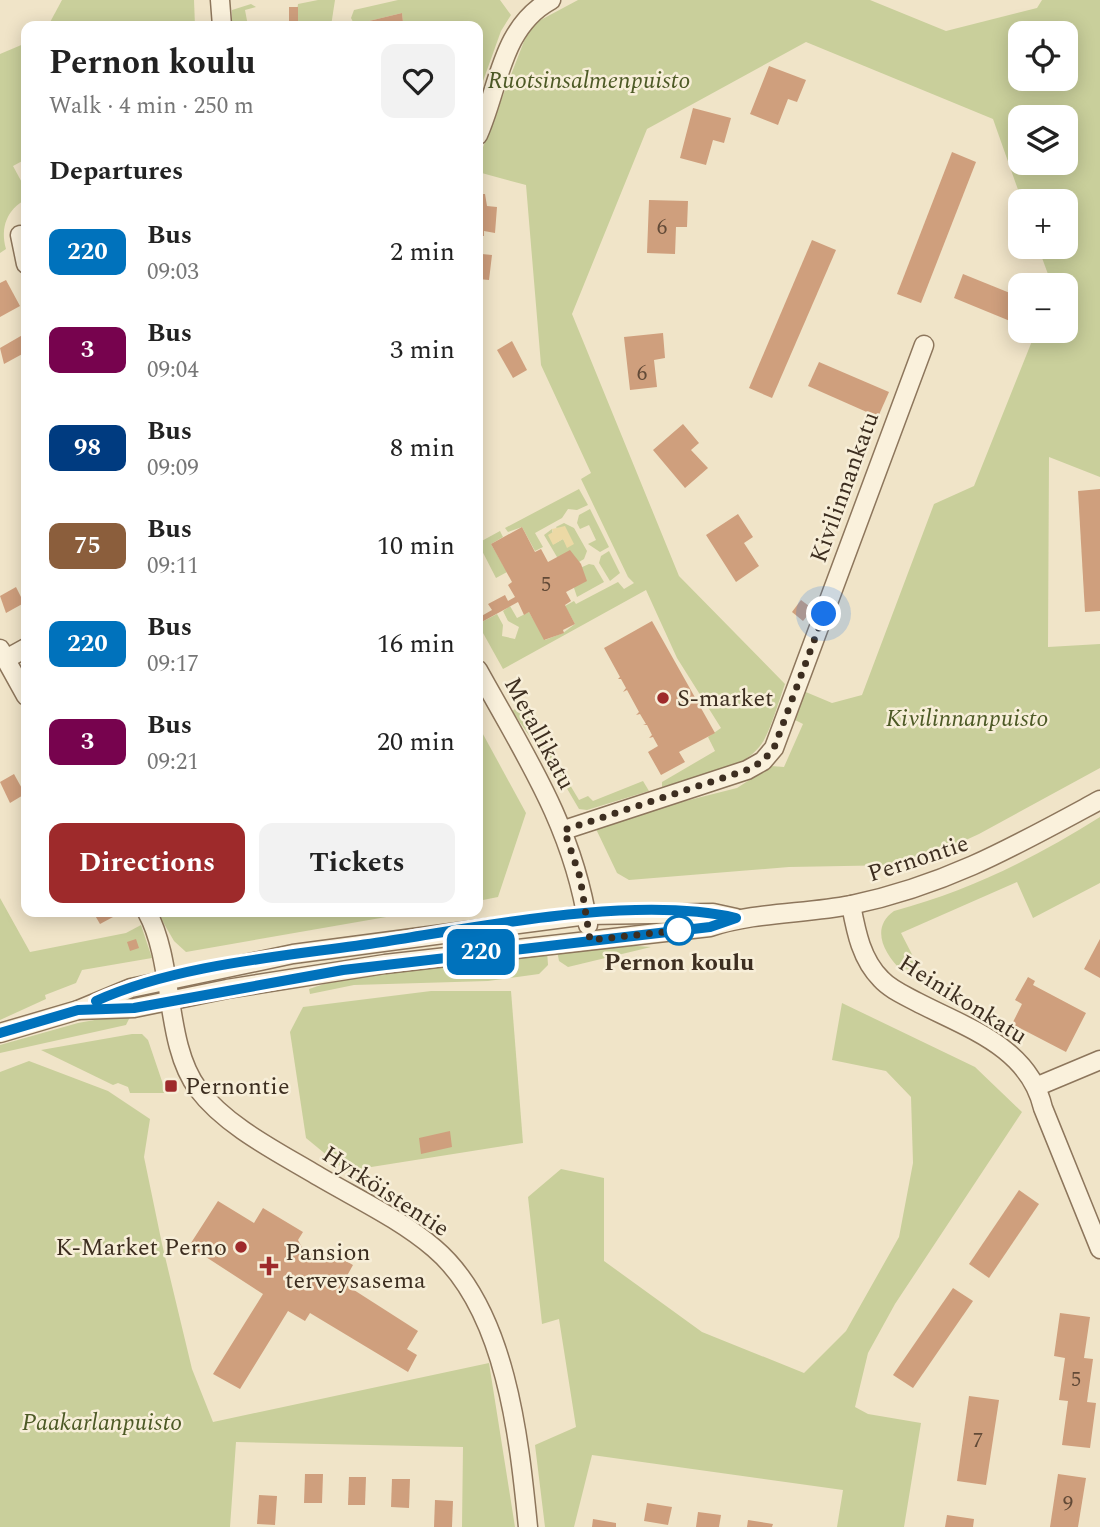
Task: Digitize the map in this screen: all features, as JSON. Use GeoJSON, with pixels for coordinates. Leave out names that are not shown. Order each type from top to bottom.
{"type":"FeatureCollection","features":[{"type":"Feature","properties":{"kind":"street"},"geometry":{"type":"LineString","coordinates":[[220,0],[222,21]]}},
{"type":"Feature","properties":{"kind":"street"},"geometry":{"type":"LineString","coordinates":[[483,122],[517,30],[534,9],[551,0]]}},
{"type":"Feature","properties":{"kind":"street"},"geometry":{"type":"LineString","coordinates":[[20,235],[21,240]]}},
{"type":"Feature","properties":{"kind":"street","name":"Kivilinnankatu"},"geometry":{"type":"LineString","coordinates":[[564,830],[747,770],[763,761],[774,748],[924,345]]}},
{"type":"Feature","properties":{"kind":"street"},"geometry":{"type":"LineString","coordinates":[[21,649],[3,654],[21,687]]}},
{"type":"Feature","properties":{"kind":"street","name":"Metallikatu"},"geometry":{"type":"LineString","coordinates":[[483,679],[564,830],[580,877],[590,940]]}},
{"type":"Feature","properties":{"kind":"street","name":"Pernontie"},"geometry":{"type":"LineString","coordinates":[[78,1010],[114,1010],[384,964],[710,927],[736,918],[851,905],[911,890],[972,868],[1100,800]]}},
{"type":"Feature","properties":{"kind":"street","name":"Heinikonkatu"},"geometry":{"type":"LineString","coordinates":[[851,905],[856,934],[869,963],[881,979],[898,992],[999,1045],[1021,1064],[1038,1086],[1043,1108],[1100,1249]]}},
{"type":"Feature","properties":{"kind":"street","name":"Pernontie"},"geometry":{"type":"LineString","coordinates":[[0,1033],[78,1010],[114,993],[167,979],[293,954],[587,915],[713,913],[736,918]]}},
{"type":"Feature","properties":{"kind":"street","name":"Hyrköistentie"},"geometry":{"type":"LineString","coordinates":[[148,917],[167,979],[180,1051],[188,1072],[206,1099],[288,1158],[418,1236],[451,1264],[471,1291],[491,1330],[503,1367],[528,1527]]}},
{"type":"Feature","properties":{"kind":"street"},"geometry":{"type":"LineString","coordinates":[[1038,1086],[1100,1060]]}},
{"type":"Feature","properties":{"kind":"green space"},"geometry":{"type":"Polygon","coordinates":[[[62,0],[194,0],[195,21],[51,21],[62,0]]]}},
{"type":"Feature","properties":{"kind":"green space"},"geometry":{"type":"Polygon","coordinates":[[[335,0],[332,21],[296,21],[298,4],[335,0]]]}},
{"type":"Feature","properties":{"kind":"green space"},"geometry":{"type":"Polygon","coordinates":[[[398,0],[500,0],[511,15],[501,31],[483,81],[483,21],[403,21],[402,13],[369,21],[352,21],[354,10],[398,0]]]}},
{"type":"Feature","properties":{"kind":"green space"},"geometry":{"type":"Polygon","coordinates":[[[578,0],[870,0],[946,31],[1037,8],[1042,0],[1100,0],[1100,477],[1049,457],[1048,647],[1100,644],[1100,768],[979,834],[931,856],[899,865],[789,867],[629,880],[617,873],[596,829],[606,821],[737,788],[771,766],[784,767],[803,724],[793,719],[801,690],[832,703],[862,695],[934,504],[974,486],[1031,343],[1078,343],[1078,273],[1048,273],[1042,259],[1078,259],[1078,189],[1018,189],[1013,175],[1078,175],[1078,105],[1008,105],[1008,161],[993,119],[806,42],[647,129],[572,314],[679,576],[785,684],[773,720],[756,751],[718,772],[662,787],[662,782],[715,751],[708,737],[721,728],[677,658],[646,590],[503,669],[483,633],[483,621],[497,614],[503,625],[502,636],[515,639],[519,627],[508,621],[503,611],[510,606],[517,618],[529,612],[545,640],[563,633],[575,624],[565,606],[574,601],[576,604],[618,582],[624,589],[634,583],[628,577],[581,479],[591,473],[541,365],[526,185],[483,173],[483,147],[528,31],[535,23],[578,0]]]}},
{"type":"Feature","properties":{"kind":"green space"},"geometry":{"type":"Polygon","coordinates":[[[251,4],[256,7],[245,10],[247,21],[232,21],[232,10],[251,4]]]}},
{"type":"Feature","properties":{"kind":"green space"},"geometry":{"type":"Polygon","coordinates":[[[21,45],[21,162],[13,166],[21,181],[21,202],[7,220],[4,233],[6,249],[0,253],[0,54],[21,45]]]}},
{"type":"Feature","properties":{"kind":"green space"},"geometry":{"type":"Polygon","coordinates":[[[579,489],[588,505],[577,510],[568,509],[562,518],[535,533],[543,547],[535,551],[522,527],[508,532],[505,528],[579,489]]]}},
{"type":"Feature","properties":{"kind":"green space"},"geometry":{"type":"Polygon","coordinates":[[[590,509],[609,547],[600,552],[588,544],[596,540],[589,525],[580,529],[577,523],[579,515],[590,509]]]}},
{"type":"Feature","properties":{"kind":"green space"},"geometry":{"type":"Polygon","coordinates":[[[564,523],[574,528],[587,551],[584,559],[579,562],[557,557],[544,535],[552,529],[554,544],[563,539],[568,547],[564,527],[558,530],[556,527],[564,523]]]}},
{"type":"Feature","properties":{"kind":"green space"},"geometry":{"type":"Polygon","coordinates":[[[500,531],[503,537],[491,544],[507,572],[496,578],[483,553],[483,540],[500,531]]]}},
{"type":"Feature","properties":{"kind":"green space"},"geometry":{"type":"Polygon","coordinates":[[[609,551],[620,573],[610,581],[599,563],[601,556],[609,551]]]}},
{"type":"Feature","properties":{"kind":"green space"},"geometry":{"type":"Polygon","coordinates":[[[594,565],[604,582],[577,597],[574,588],[580,568],[594,565]]]}},
{"type":"Feature","properties":{"kind":"green space"},"geometry":{"type":"Polygon","coordinates":[[[522,705],[579,800],[588,796],[593,801],[643,781],[649,791],[587,810],[579,809],[548,756],[544,757],[512,711],[522,705]]]}},
{"type":"Feature","properties":{"kind":"green space"},"geometry":{"type":"Polygon","coordinates":[[[483,734],[526,813],[498,897],[483,900],[483,734]]]}},
{"type":"Feature","properties":{"kind":"green space"},"geometry":{"type":"Polygon","coordinates":[[[1100,817],[1100,883],[1033,918],[1017,882],[901,933],[919,968],[901,970],[889,956],[881,933],[887,918],[894,911],[949,894],[1001,872],[1100,817]]]}},
{"type":"Feature","properties":{"kind":"green space"},"geometry":{"type":"Polygon","coordinates":[[[0,898],[30,952],[126,933],[141,925],[152,958],[82,970],[76,983],[45,995],[46,999],[0,1020],[0,898]]]}},
{"type":"Feature","properties":{"kind":"green space"},"geometry":{"type":"Polygon","coordinates":[[[160,917],[386,917],[186,952],[174,941],[160,917]]]}},
{"type":"Feature","properties":{"kind":"green space"},"geometry":{"type":"Polygon","coordinates":[[[610,944],[651,947],[568,967],[559,961],[557,950],[610,944]]]}},
{"type":"Feature","properties":{"kind":"green space"},"geometry":{"type":"Polygon","coordinates":[[[547,951],[548,965],[539,974],[488,981],[354,985],[310,994],[309,989],[351,975],[547,951]]]}},
{"type":"Feature","properties":{"kind":"green space"},"geometry":{"type":"Polygon","coordinates":[[[431,991],[511,991],[523,1143],[346,1171],[306,1138],[290,1032],[303,1007],[431,991]]]}},
{"type":"Feature","properties":{"kind":"green space"},"geometry":{"type":"Polygon","coordinates":[[[842,1003],[975,1067],[1022,1112],[895,1304],[868,1353],[855,1407],[868,1414],[921,1423],[904,1527],[837,1527],[843,1490],[592,1455],[574,1527],[545,1527],[535,1445],[576,1427],[559,1319],[542,1324],[528,1197],[561,1169],[604,1178],[604,1261],[702,1332],[804,1373],[846,1331],[899,1237],[913,1163],[911,1097],[886,1071],[832,1060],[842,1003]]]}},
{"type":"Feature","properties":{"kind":"green space"},"geometry":{"type":"Polygon","coordinates":[[[122,1015],[130,1017],[126,1025],[0,1053],[0,1045],[78,1023],[122,1015]]]}},
{"type":"Feature","properties":{"kind":"green space"},"geometry":{"type":"Polygon","coordinates":[[[142,1034],[148,1040],[166,1093],[130,1093],[128,1087],[118,1083],[113,1085],[41,1050],[142,1034]]]}},
{"type":"Feature","properties":{"kind":"green space","name":"Paakarlanpuisto"},"geometry":{"type":"Polygon","coordinates":[[[29,1061],[108,1091],[150,1119],[144,1157],[162,1244],[192,1369],[213,1422],[489,1363],[515,1527],[462,1527],[463,1447],[236,1442],[230,1527],[0,1527],[0,1072],[29,1061]]]}},
{"type":"Feature","properties":{"kind":"sand"},"geometry":{"type":"Polygon","coordinates":[[[565,526],[574,544],[567,548],[563,539],[553,545],[548,535],[553,532],[552,529],[565,526]]]}},
{"type":"Feature","properties":{"kind":"building"},"geometry":{"type":"Polygon","coordinates":[[[289,7],[298,7],[298,21],[289,21],[289,7]]]}},
{"type":"Feature","properties":{"kind":"building"},"geometry":{"type":"Polygon","coordinates":[[[402,13],[403,21],[369,21],[402,13]]]}},
{"type":"Feature","properties":{"kind":"building"},"geometry":{"type":"Polygon","coordinates":[[[769,66],[806,80],[797,102],[788,99],[778,125],[750,114],[769,66]]]}},
{"type":"Feature","properties":{"kind":"building"},"geometry":{"type":"Polygon","coordinates":[[[693,108],[731,118],[724,143],[713,140],[706,165],[680,158],[693,108]]]}},
{"type":"Feature","properties":{"kind":"building"},"geometry":{"type":"Polygon","coordinates":[[[952,152],[976,162],[921,303],[897,294],[952,152]]]}},
{"type":"Feature","properties":{"kind":"building"},"geometry":{"type":"Polygon","coordinates":[[[483,194],[485,194],[487,206],[497,207],[495,233],[484,231],[484,236],[483,194]]]}},
{"type":"Feature","properties":{"kind":"building"},"geometry":{"type":"Polygon","coordinates":[[[649,200],[688,201],[687,227],[676,227],[675,254],[647,253],[649,200]]]}},
{"type":"Feature","properties":{"kind":"building"},"geometry":{"type":"Polygon","coordinates":[[[812,240],[836,250],[772,398],[749,388],[812,240]]]}},
{"type":"Feature","properties":{"kind":"building"},"geometry":{"type":"Polygon","coordinates":[[[483,254],[492,255],[489,280],[483,279],[483,254]]]}},
{"type":"Feature","properties":{"kind":"building"},"geometry":{"type":"Polygon","coordinates":[[[963,274],[1008,292],[1008,320],[954,298],[963,274]]]}},
{"type":"Feature","properties":{"kind":"building"},"geometry":{"type":"Polygon","coordinates":[[[6,280],[20,306],[0,317],[0,283],[6,280]]]}},
{"type":"Feature","properties":{"kind":"building"},"geometry":{"type":"Polygon","coordinates":[[[663,333],[665,358],[654,360],[657,387],[630,390],[624,337],[663,333]]]}},
{"type":"Feature","properties":{"kind":"building"},"geometry":{"type":"Polygon","coordinates":[[[21,336],[21,355],[4,364],[0,348],[21,336]]]}},
{"type":"Feature","properties":{"kind":"building"},"geometry":{"type":"Polygon","coordinates":[[[512,341],[527,370],[513,378],[497,350],[512,341]]]}},
{"type":"Feature","properties":{"kind":"building"},"geometry":{"type":"Polygon","coordinates":[[[819,362],[889,392],[878,417],[808,386],[819,362]]]}},
{"type":"Feature","properties":{"kind":"building"},"geometry":{"type":"Polygon","coordinates":[[[683,424],[699,443],[691,450],[708,468],[685,488],[653,450],[683,424]]]}},
{"type":"Feature","properties":{"kind":"building"},"geometry":{"type":"Polygon","coordinates":[[[1100,489],[1100,611],[1085,612],[1078,491],[1100,489]]]}},
{"type":"Feature","properties":{"kind":"building"},"geometry":{"type":"Polygon","coordinates":[[[738,514],[753,537],[744,543],[759,566],[736,582],[706,535],[738,514]]]}},
{"type":"Feature","properties":{"kind":"building"},"geometry":{"type":"Polygon","coordinates":[[[522,527],[535,552],[541,549],[548,562],[570,550],[581,564],[587,581],[566,592],[571,601],[565,605],[575,624],[563,630],[564,633],[544,640],[529,612],[524,615],[518,602],[483,621],[483,615],[492,610],[488,604],[505,595],[508,601],[515,597],[508,585],[512,582],[491,544],[522,527]]]}},
{"type":"Feature","properties":{"kind":"building"},"geometry":{"type":"Polygon","coordinates":[[[16,587],[21,605],[6,613],[0,596],[16,587]]]}},
{"type":"Feature","properties":{"kind":"building"},"geometry":{"type":"Polygon","coordinates":[[[801,600],[813,609],[803,621],[792,612],[801,600]]]}},
{"type":"Feature","properties":{"kind":"building","name":"S-market"},"geometry":{"type":"Polygon","coordinates":[[[652,621],[715,733],[679,752],[685,762],[661,775],[648,752],[658,746],[653,737],[649,738],[652,735],[647,725],[643,725],[646,724],[640,714],[636,715],[639,712],[627,690],[623,692],[626,688],[621,679],[618,679],[620,677],[604,648],[652,621]]]}},
{"type":"Feature","properties":{"kind":"building"},"geometry":{"type":"Polygon","coordinates":[[[757,698],[760,705],[754,707],[752,699],[757,698]]]}},
{"type":"Feature","properties":{"kind":"building"},"geometry":{"type":"Polygon","coordinates":[[[14,774],[21,787],[21,796],[10,803],[0,782],[14,774]]]}},
{"type":"Feature","properties":{"kind":"building"},"geometry":{"type":"Polygon","coordinates":[[[96,917],[113,917],[100,924],[96,917]]]}},
{"type":"Feature","properties":{"kind":"building"},"geometry":{"type":"Polygon","coordinates":[[[136,939],[139,948],[130,951],[127,942],[136,939]]]}},
{"type":"Feature","properties":{"kind":"building"},"geometry":{"type":"Polygon","coordinates":[[[1100,939],[1100,978],[1084,969],[1100,939]]]}},
{"type":"Feature","properties":{"kind":"building"},"geometry":{"type":"Polygon","coordinates":[[[1028,977],[1035,981],[1033,985],[1086,1013],[1066,1052],[1012,1024],[1022,1004],[1015,1000],[1028,977]]]}},
{"type":"Feature","properties":{"kind":"building"},"geometry":{"type":"Polygon","coordinates":[[[450,1131],[452,1147],[421,1154],[419,1138],[450,1131]]]}},
{"type":"Feature","properties":{"kind":"building"},"geometry":{"type":"Polygon","coordinates":[[[1019,1190],[1039,1204],[989,1278],[969,1264],[1019,1190]]]}},
{"type":"Feature","properties":{"kind":"building"},"geometry":{"type":"Polygon","coordinates":[[[218,1201],[254,1223],[263,1208],[303,1232],[298,1240],[304,1251],[325,1256],[328,1251],[353,1265],[343,1283],[418,1331],[407,1349],[417,1355],[408,1372],[310,1313],[305,1321],[288,1311],[240,1389],[213,1374],[263,1294],[189,1246],[218,1201]]]}},
{"type":"Feature","properties":{"kind":"building"},"geometry":{"type":"Polygon","coordinates":[[[953,1288],[973,1301],[913,1388],[893,1375],[953,1288]]]}},
{"type":"Feature","properties":{"kind":"building"},"geometry":{"type":"Polygon","coordinates":[[[1060,1313],[1090,1317],[1084,1358],[1093,1359],[1087,1402],[1096,1403],[1090,1448],[1062,1445],[1068,1401],[1059,1400],[1065,1358],[1054,1356],[1060,1313]]]}},
{"type":"Feature","properties":{"kind":"building"},"geometry":{"type":"Polygon","coordinates":[[[969,1396],[999,1400],[986,1485],[957,1481],[969,1396]]]}},
{"type":"Feature","properties":{"kind":"building"},"geometry":{"type":"Polygon","coordinates":[[[305,1474],[323,1474],[322,1503],[304,1503],[305,1474]]]}},
{"type":"Feature","properties":{"kind":"building"},"geometry":{"type":"Polygon","coordinates":[[[1058,1474],[1086,1478],[1078,1527],[1050,1527],[1058,1474]]]}},
{"type":"Feature","properties":{"kind":"building"},"geometry":{"type":"Polygon","coordinates":[[[349,1477],[366,1477],[365,1505],[348,1505],[349,1477]]]}},
{"type":"Feature","properties":{"kind":"building"},"geometry":{"type":"Polygon","coordinates":[[[392,1479],[410,1479],[409,1508],[391,1507],[392,1479]]]}},
{"type":"Feature","properties":{"kind":"building"},"geometry":{"type":"Polygon","coordinates":[[[259,1495],[277,1496],[275,1525],[257,1524],[259,1495]]]}},
{"type":"Feature","properties":{"kind":"building"},"geometry":{"type":"Polygon","coordinates":[[[435,1500],[453,1501],[452,1527],[434,1527],[435,1500]]]}},
{"type":"Feature","properties":{"kind":"building"},"geometry":{"type":"Polygon","coordinates":[[[647,1503],[672,1507],[668,1525],[644,1521],[647,1503]]]}},
{"type":"Feature","properties":{"kind":"building"},"geometry":{"type":"Polygon","coordinates":[[[698,1512],[721,1515],[719,1527],[696,1527],[698,1512]]]}},
{"type":"Feature","properties":{"kind":"building"},"geometry":{"type":"Polygon","coordinates":[[[947,1515],[974,1519],[973,1527],[945,1527],[947,1515]]]}},
{"type":"Feature","properties":{"kind":"building"},"geometry":{"type":"Polygon","coordinates":[[[593,1519],[616,1523],[616,1527],[592,1527],[593,1519]]]}},
{"type":"Feature","properties":{"kind":"building"},"geometry":{"type":"Polygon","coordinates":[[[748,1520],[773,1524],[772,1527],[747,1527],[748,1520]]]}},
{"type":"Feature","properties":{"kind":"bus line","name":"220"},"geometry":{"type":"LineString","coordinates":[[0,1033],[78,1010],[134,1008],[343,970],[710,927],[736,918],[713,913],[629,912],[548,918],[224,966],[131,988],[96,1001]]}},
{"type":"Feature","properties":{"kind":"place","name":"S-market"},"geometry":{"type":"Point","coordinates":[663,698]}},
{"type":"Feature","properties":{"kind":"place","name":"Pernon koulu"},"geometry":{"type":"Point","coordinates":[679,930]}},
{"type":"Feature","properties":{"kind":"place","name":"Pernontie"},"geometry":{"type":"Point","coordinates":[171,1086]}},
{"type":"Feature","properties":{"kind":"place","name":"K-Market Perno"},"geometry":{"type":"Point","coordinates":[241,1247]}},
{"type":"Feature","properties":{"kind":"place","name":"Pansion terveysasema"},"geometry":{"type":"Point","coordinates":[269,1266]}},
{"type":"Feature","properties":{"kind":"route"},"geometry":{"type":"LineString","coordinates":[[679,930],[683,930],[590,940],[580,877],[564,830],[747,770],[763,761],[774,748],[824,614]]}},
{"type":"Feature","properties":{"kind":"park label","name":"Ruotsinsalmenpuisto"},"geometry":{"type":"Point","coordinates":[589,80]}},
{"type":"Feature","properties":{"kind":"park label","name":"Kivilinnanpuisto"},"geometry":{"type":"Point","coordinates":[967,718]}}]}
